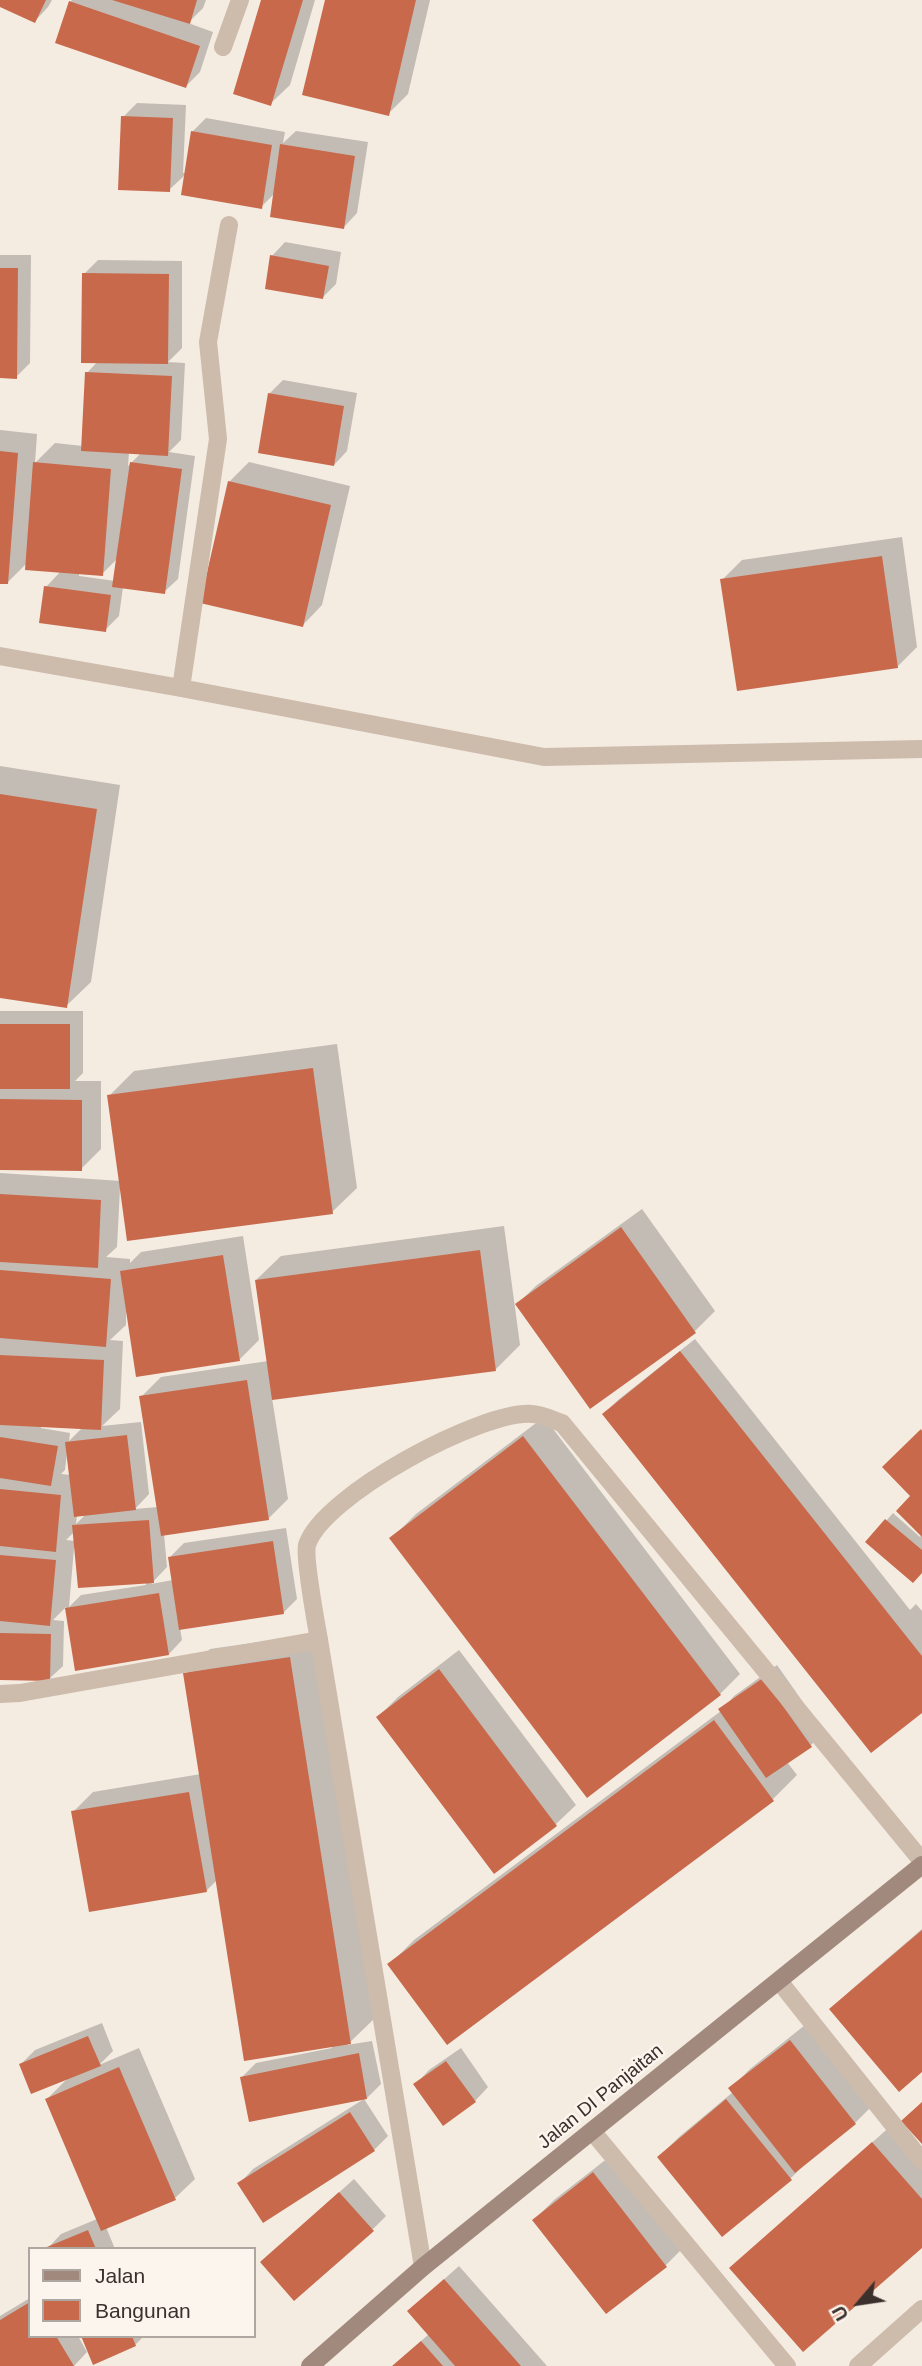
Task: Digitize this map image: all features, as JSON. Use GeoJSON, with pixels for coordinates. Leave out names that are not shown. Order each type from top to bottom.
{"type":"FeatureCollection","features":[{"type":"Feature","properties":{"kind":"street"},"geometry":{"type":"LineString","coordinates":[[223,47],[240,0]]}},
{"type":"Feature","properties":{"kind":"street"},"geometry":{"type":"LineString","coordinates":[[181,688],[218,439],[208,342],[229,225]]}},
{"type":"Feature","properties":{"kind":"street"},"geometry":{"type":"LineString","coordinates":[[0,656],[544,757],[922,749]]}},
{"type":"Feature","properties":{"kind":"street"},"geometry":{"type":"LineString","coordinates":[[423,2267],[319,1640],[307,1546],[323,1519],[367,1482],[428,1448],[494,1420],[531,1413],[562,1423],[922,1863]]}},
{"type":"Feature","properties":{"kind":"street"},"geometry":{"type":"LineString","coordinates":[[0,1693],[20,1693],[319,1640]]}},
{"type":"Feature","properties":{"kind":"street","name":"Jalan DI Panjaitan"},"geometry":{"type":"LineString","coordinates":[[310,2366],[423,2267],[922,1863]]}},
{"type":"Feature","properties":{"kind":"street"},"geometry":{"type":"LineString","coordinates":[[779,1981],[922,2161]]}},
{"type":"Feature","properties":{"kind":"street"},"geometry":{"type":"LineString","coordinates":[[592,2132],[787,2366]]}},
{"type":"Feature","properties":{"kind":"street"},"geometry":{"type":"LineString","coordinates":[[858,2366],[922,2309]]}},
{"type":"Feature","properties":{"kind":"building"},"geometry":{"type":"Polygon","coordinates":[[[0,0],[46,0],[35,23],[0,7],[0,0]]]}},
{"type":"Feature","properties":{"kind":"building"},"geometry":{"type":"Polygon","coordinates":[[[112,0],[197,0],[190,24],[112,0]]]}},
{"type":"Feature","properties":{"kind":"building"},"geometry":{"type":"Polygon","coordinates":[[[261,0],[303,0],[271,106],[233,94],[261,0]]]}},
{"type":"Feature","properties":{"kind":"building"},"geometry":{"type":"Polygon","coordinates":[[[325,0],[416,0],[389,116],[302,95],[325,0]]]}},
{"type":"Feature","properties":{"kind":"building"},"geometry":{"type":"Polygon","coordinates":[[[69,1],[200,46],[186,88],[55,43],[69,1]]]}},
{"type":"Feature","properties":{"kind":"building"},"geometry":{"type":"Polygon","coordinates":[[[121,116],[173,118],[170,192],[118,190],[121,116]]]}},
{"type":"Feature","properties":{"kind":"building"},"geometry":{"type":"Polygon","coordinates":[[[191,131],[272,145],[262,209],[181,195],[191,131]]]}},
{"type":"Feature","properties":{"kind":"building"},"geometry":{"type":"Polygon","coordinates":[[[280,144],[355,156],[344,229],[270,217],[280,144]]]}},
{"type":"Feature","properties":{"kind":"building"},"geometry":{"type":"Polygon","coordinates":[[[270,255],[329,266],[323,299],[265,289],[270,255]]]}},
{"type":"Feature","properties":{"kind":"building"},"geometry":{"type":"Polygon","coordinates":[[[0,268],[18,268],[17,379],[0,378],[0,268]]]}},
{"type":"Feature","properties":{"kind":"building"},"geometry":{"type":"Polygon","coordinates":[[[82,273],[169,274],[168,364],[81,363],[82,273]]]}},
{"type":"Feature","properties":{"kind":"building"},"geometry":{"type":"Polygon","coordinates":[[[85,372],[172,376],[168,456],[81,451],[85,372]]]}},
{"type":"Feature","properties":{"kind":"building"},"geometry":{"type":"Polygon","coordinates":[[[268,393],[344,406],[334,466],[258,453],[268,393]]]}},
{"type":"Feature","properties":{"kind":"building"},"geometry":{"type":"Polygon","coordinates":[[[0,451],[18,453],[8,584],[0,584],[0,451]]]}},
{"type":"Feature","properties":{"kind":"building"},"geometry":{"type":"Polygon","coordinates":[[[33,462],[111,469],[103,576],[25,570],[33,462]]]}},
{"type":"Feature","properties":{"kind":"building"},"geometry":{"type":"Polygon","coordinates":[[[130,462],[182,469],[165,594],[112,587],[130,462]]]}},
{"type":"Feature","properties":{"kind":"building"},"geometry":{"type":"Polygon","coordinates":[[[228,481],[331,505],[303,627],[200,603],[228,481]]]}},
{"type":"Feature","properties":{"kind":"building"},"geometry":{"type":"Polygon","coordinates":[[[882,556],[898,668],[737,691],[720,579],[882,556]]]}},
{"type":"Feature","properties":{"kind":"building"},"geometry":{"type":"Polygon","coordinates":[[[44,586],[111,595],[106,632],[39,623],[44,586]]]}},
{"type":"Feature","properties":{"kind":"building"},"geometry":{"type":"Polygon","coordinates":[[[0,794],[97,809],[67,1008],[0,998],[0,794]]]}},
{"type":"Feature","properties":{"kind":"building"},"geometry":{"type":"Polygon","coordinates":[[[0,1024],[70,1024],[70,1089],[0,1089],[0,1024]]]}},
{"type":"Feature","properties":{"kind":"building"},"geometry":{"type":"Polygon","coordinates":[[[313,1068],[333,1214],[127,1241],[107,1095],[313,1068]]]}},
{"type":"Feature","properties":{"kind":"building"},"geometry":{"type":"Polygon","coordinates":[[[0,1099],[82,1100],[82,1171],[0,1170],[0,1099]]]}},
{"type":"Feature","properties":{"kind":"building"},"geometry":{"type":"Polygon","coordinates":[[[0,1194],[101,1200],[98,1268],[0,1262],[0,1194]]]}},
{"type":"Feature","properties":{"kind":"building"},"geometry":{"type":"Polygon","coordinates":[[[621,1227],[696,1333],[590,1409],[515,1304],[621,1227]]]}},
{"type":"Feature","properties":{"kind":"building"},"geometry":{"type":"Polygon","coordinates":[[[480,1250],[496,1371],[272,1400],[255,1280],[480,1250]]]}},
{"type":"Feature","properties":{"kind":"building"},"geometry":{"type":"Polygon","coordinates":[[[223,1255],[240,1361],[136,1377],[120,1271],[223,1255]]]}},
{"type":"Feature","properties":{"kind":"building"},"geometry":{"type":"Polygon","coordinates":[[[0,1270],[111,1279],[106,1347],[0,1338],[0,1270]]]}},
{"type":"Feature","properties":{"kind":"building"},"geometry":{"type":"Polygon","coordinates":[[[680,1351],[922,1656],[922,1713],[871,1753],[602,1414],[680,1351]]]}},
{"type":"Feature","properties":{"kind":"building"},"geometry":{"type":"Polygon","coordinates":[[[0,1355],[104,1360],[101,1430],[0,1425],[0,1355]]]}},
{"type":"Feature","properties":{"kind":"building"},"geometry":{"type":"Polygon","coordinates":[[[247,1380],[269,1520],[161,1536],[139,1396],[247,1380]]]}},
{"type":"Feature","properties":{"kind":"building"},"geometry":{"type":"Polygon","coordinates":[[[921,1429],[922,1537],[896,1511],[910,1496],[882,1467],[921,1429]]]}},
{"type":"Feature","properties":{"kind":"building"},"geometry":{"type":"Polygon","coordinates":[[[127,1435],[136,1510],[74,1517],[65,1442],[127,1435]]]}},
{"type":"Feature","properties":{"kind":"building"},"geometry":{"type":"Polygon","coordinates":[[[523,1436],[721,1695],[587,1798],[389,1538],[523,1436]]]}},
{"type":"Feature","properties":{"kind":"building"},"geometry":{"type":"Polygon","coordinates":[[[0,1437],[58,1446],[51,1486],[0,1478],[0,1437]]]}},
{"type":"Feature","properties":{"kind":"building"},"geometry":{"type":"Polygon","coordinates":[[[0,1489],[61,1495],[56,1552],[0,1546],[0,1489]]]}},
{"type":"Feature","properties":{"kind":"building"},"geometry":{"type":"Polygon","coordinates":[[[885,1519],[922,1550],[922,1573],[913,1583],[865,1542],[885,1519]]]}},
{"type":"Feature","properties":{"kind":"building"},"geometry":{"type":"Polygon","coordinates":[[[149,1520],[154,1583],[78,1588],[72,1525],[149,1520]]]}},
{"type":"Feature","properties":{"kind":"building"},"geometry":{"type":"Polygon","coordinates":[[[273,1541],[284,1614],[179,1630],[168,1557],[273,1541]]]}},
{"type":"Feature","properties":{"kind":"building"},"geometry":{"type":"Polygon","coordinates":[[[0,1555],[56,1560],[50,1626],[0,1621],[0,1555]]]}},
{"type":"Feature","properties":{"kind":"building"},"geometry":{"type":"Polygon","coordinates":[[[159,1593],[169,1655],[75,1671],[65,1608],[159,1593]]]}},
{"type":"Feature","properties":{"kind":"building"},"geometry":{"type":"Polygon","coordinates":[[[0,1633],[51,1634],[50,1681],[0,1680],[0,1633]]]}},
{"type":"Feature","properties":{"kind":"building"},"geometry":{"type":"Polygon","coordinates":[[[290,1657],[351,2044],[244,2061],[183,1673],[290,1657]]]}},
{"type":"Feature","properties":{"kind":"building"},"geometry":{"type":"Polygon","coordinates":[[[439,1669],[557,1826],[494,1874],[376,1717],[439,1669]]]}},
{"type":"Feature","properties":{"kind":"building"},"geometry":{"type":"Polygon","coordinates":[[[763,1678],[812,1747],[766,1778],[718,1709],[763,1678]]]}},
{"type":"Feature","properties":{"kind":"building"},"geometry":{"type":"Polygon","coordinates":[[[714,1720],[774,1801],[447,2045],[387,1964],[714,1720]]]}},
{"type":"Feature","properties":{"kind":"building"},"geometry":{"type":"Polygon","coordinates":[[[189,1792],[207,1892],[89,1912],[71,1811],[189,1792]]]}},
{"type":"Feature","properties":{"kind":"building"},"geometry":{"type":"Polygon","coordinates":[[[922,1930],[922,2072],[899,2092],[829,2009],[922,1930]]]}},
{"type":"Feature","properties":{"kind":"building"},"geometry":{"type":"Polygon","coordinates":[[[88,2036],[101,2066],[31,2094],[19,2064],[88,2036]]]}},
{"type":"Feature","properties":{"kind":"building"},"geometry":{"type":"Polygon","coordinates":[[[790,2040],[856,2124],[795,2173],[728,2088],[790,2040]]]}},
{"type":"Feature","properties":{"kind":"building"},"geometry":{"type":"Polygon","coordinates":[[[359,2053],[367,2099],[249,2122],[240,2077],[359,2053]]]}},
{"type":"Feature","properties":{"kind":"building"},"geometry":{"type":"Polygon","coordinates":[[[446,2061],[476,2102],[443,2126],[413,2084],[446,2061]]]}},
{"type":"Feature","properties":{"kind":"building"},"geometry":{"type":"Polygon","coordinates":[[[119,2067],[176,2200],[101,2231],[45,2099],[119,2067]]]}},
{"type":"Feature","properties":{"kind":"building"},"geometry":{"type":"Polygon","coordinates":[[[726,2099],[792,2180],[722,2237],[657,2157],[726,2099]]]}},
{"type":"Feature","properties":{"kind":"building"},"geometry":{"type":"Polygon","coordinates":[[[922,2102],[922,2144],[901,2121],[922,2102]]]}},
{"type":"Feature","properties":{"kind":"building"},"geometry":{"type":"Polygon","coordinates":[[[350,2112],[375,2151],[263,2223],[237,2183],[350,2112]]]}},
{"type":"Feature","properties":{"kind":"building"},"geometry":{"type":"Polygon","coordinates":[[[872,2142],[922,2199],[922,2248],[803,2352],[729,2268],[872,2142]]]}},
{"type":"Feature","properties":{"kind":"building"},"geometry":{"type":"Polygon","coordinates":[[[593,2172],[667,2267],[606,2314],[532,2220],[593,2172]]]}},
{"type":"Feature","properties":{"kind":"building"},"geometry":{"type":"Polygon","coordinates":[[[339,2192],[374,2231],[294,2301],[260,2262],[339,2192]]]}},
{"type":"Feature","properties":{"kind":"building"},"geometry":{"type":"Polygon","coordinates":[[[88,2230],[95,2247],[47,2247],[88,2230]]]}},
{"type":"Feature","properties":{"kind":"building"},"geometry":{"type":"Polygon","coordinates":[[[444,2279],[521,2366],[455,2366],[407,2311],[444,2279]]]}},
{"type":"Feature","properties":{"kind":"building"},"geometry":{"type":"Polygon","coordinates":[[[28,2303],[28,2338],[57,2338],[74,2366],[0,2366],[0,2320],[28,2303]]]}},
{"type":"Feature","properties":{"kind":"building"},"geometry":{"type":"Polygon","coordinates":[[[82,2338],[133,2338],[136,2346],[93,2365],[82,2338]]]}},
{"type":"Feature","properties":{"kind":"building"},"geometry":{"type":"Polygon","coordinates":[[[421,2341],[443,2366],[392,2366],[421,2341]]]}}]}
